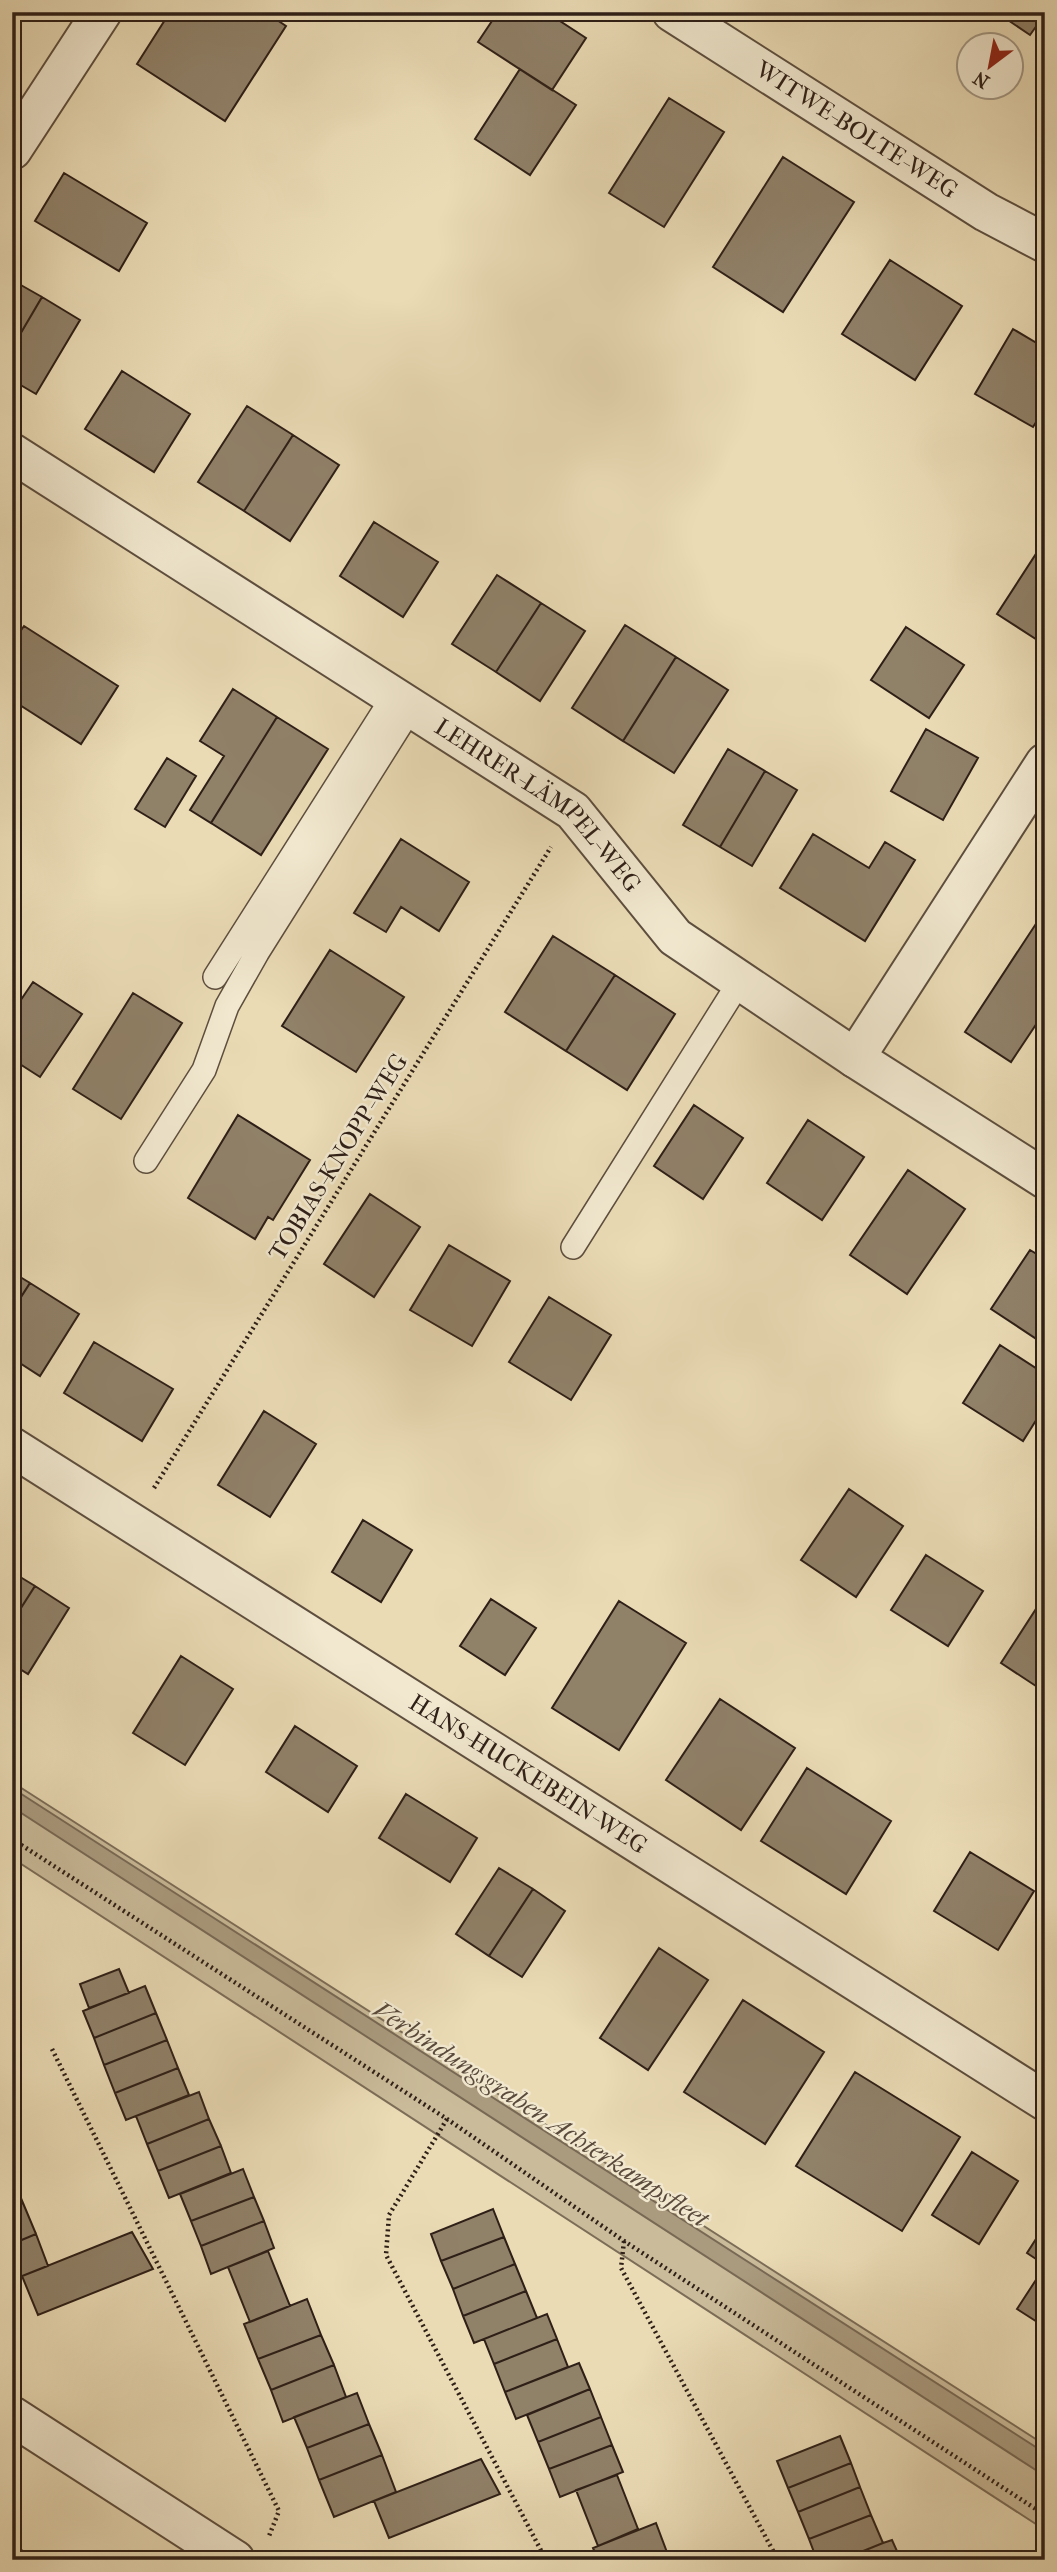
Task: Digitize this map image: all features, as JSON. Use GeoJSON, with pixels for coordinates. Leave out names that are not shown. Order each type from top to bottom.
{"type":"FeatureCollection","features":[{"type":"Feature","properties":{"kind":"street"},"geometry":{"type":"LineString","coordinates":[[12,150],[102,12]]}},
{"type":"Feature","properties":{"kind":"street","name":"WITWE-BOLTE-WEG"},"geometry":{"type":"LineString","coordinates":[[672,12],[986,212],[1045,243]]}},
{"type":"Feature","properties":{"kind":"street","name":"LEHRER-LÄMPEL-WEG"},"geometry":{"type":"LineString","coordinates":[[12,453],[573,811],[675,937],[855,1058],[1045,1179]]}},
{"type":"Feature","properties":{"kind":"street"},"geometry":{"type":"LineString","coordinates":[[855,1058],[1045,763]]}},
{"type":"Feature","properties":{"kind":"street","name":"HANS-HUCKEBEIN-WEG"},"geometry":{"type":"LineString","coordinates":[[12,1447],[134,1521],[1045,2101]]}},
{"type":"Feature","properties":{"kind":"street"},"geometry":{"type":"LineString","coordinates":[[12,2416],[233,2554]]}},
{"type":"Feature","properties":{"kind":"lane"},"geometry":{"type":"LineString","coordinates":[[215,977],[402,702]]}},
{"type":"Feature","properties":{"kind":"lane"},"geometry":{"type":"LineString","coordinates":[[146,1161],[204,1070],[227,1006],[402,702]]}},
{"type":"Feature","properties":{"kind":"lane"},"geometry":{"type":"LineString","coordinates":[[573,1247],[740,981]]}},
{"type":"Feature","properties":{"kind":"path","name":"TOBIAS-KNOPP-WEG"},"geometry":{"type":"LineString","coordinates":[[134,1521],[573,811]]}},
{"type":"Feature","properties":{"kind":"path"},"geometry":{"type":"LineString","coordinates":[[12,1839],[447,2119],[624,2241],[1045,2515]]}},
{"type":"Feature","properties":{"kind":"path"},"geometry":{"type":"LineString","coordinates":[[52,2049],[279,2511],[233,2554]]}},
{"type":"Feature","properties":{"kind":"path"},"geometry":{"type":"LineString","coordinates":[[447,2119],[389,2215],[386,2255],[547,2560]]}},
{"type":"Feature","properties":{"kind":"path"},"geometry":{"type":"LineString","coordinates":[[624,2241],[621,2268],[778,2560]]}},
{"type":"Feature","properties":{"kind":"shaded area"},"geometry":{"type":"Polygon","coordinates":[[[12,1782],[1045,2445],[1045,2530],[12,1858],[12,1782]]]}},
{"type":"Feature","properties":{"kind":"shaded area"},"geometry":{"type":"Polygon","coordinates":[[[12,1788],[1045,2453],[1045,2476],[12,1807],[12,1788]]]}},
{"type":"Feature","properties":{"kind":"building"},"geometry":{"type":"Polygon","coordinates":[[[170,12],[265,12],[286,26],[225,121],[137,64],[170,12]]]}},
{"type":"Feature","properties":{"kind":"building"},"geometry":{"type":"Polygon","coordinates":[[[498,12],[546,12],[586,38],[552,90],[478,42],[498,12]]]}},
{"type":"Feature","properties":{"kind":"building"},"geometry":{"type":"Polygon","coordinates":[[[996,12],[1045,12],[1030,35],[996,12]]]}},
{"type":"Feature","properties":{"kind":"building"},"geometry":{"type":"Polygon","coordinates":[[[520,69],[576,105],[530,175],[475,139],[520,69]]]}},
{"type":"Feature","properties":{"kind":"building"},"geometry":{"type":"Polygon","coordinates":[[[669,98],[724,132],[664,227],[609,193],[669,98]]]}},
{"type":"Feature","properties":{"kind":"building"},"geometry":{"type":"Polygon","coordinates":[[[783,157],[854,202],[783,312],[713,267],[783,157]]]}},
{"type":"Feature","properties":{"kind":"building"},"geometry":{"type":"Polygon","coordinates":[[[64,173],[147,223],[119,271],[35,221],[64,173]]]}},
{"type":"Feature","properties":{"kind":"building"},"geometry":{"type":"Polygon","coordinates":[[[890,260],[962,306],[915,380],[842,334],[890,260]]]}},
{"type":"Feature","properties":{"kind":"building"},"geometry":{"type":"Polygon","coordinates":[[[12,280],[42,297],[12,348],[12,280]]]}},
{"type":"Feature","properties":{"kind":"building"},"geometry":{"type":"Polygon","coordinates":[[[42,297],[80,320],[36,394],[12,380],[12,348],[42,297]]]}},
{"type":"Feature","properties":{"kind":"building"},"geometry":{"type":"Polygon","coordinates":[[[1013,329],[1045,348],[1045,408],[1033,427],[975,394],[1013,329]]]}},
{"type":"Feature","properties":{"kind":"building"},"geometry":{"type":"Polygon","coordinates":[[[122,371],[190,414],[154,472],[85,429],[122,371]]]}},
{"type":"Feature","properties":{"kind":"building"},"geometry":{"type":"Polygon","coordinates":[[[247,406],[293,435],[244,511],[198,482],[247,406]]]}},
{"type":"Feature","properties":{"kind":"building"},"geometry":{"type":"Polygon","coordinates":[[[293,435],[339,465],[290,541],[244,511],[293,435]]]}},
{"type":"Feature","properties":{"kind":"building"},"geometry":{"type":"Polygon","coordinates":[[[374,522],[438,562],[403,617],[340,576],[374,522]]]}},
{"type":"Feature","properties":{"kind":"building"},"geometry":{"type":"Polygon","coordinates":[[[1045,540],[1045,645],[997,614],[1045,540]]]}},
{"type":"Feature","properties":{"kind":"building"},"geometry":{"type":"Polygon","coordinates":[[[497,575],[541,603],[496,672],[452,644],[497,575]]]}},
{"type":"Feature","properties":{"kind":"building"},"geometry":{"type":"Polygon","coordinates":[[[541,603],[585,631],[540,701],[496,672],[541,603]]]}},
{"type":"Feature","properties":{"kind":"building"},"geometry":{"type":"Polygon","coordinates":[[[625,625],[676,657],[623,741],[572,708],[625,625]]]}},
{"type":"Feature","properties":{"kind":"building"},"geometry":{"type":"Polygon","coordinates":[[[24,626],[118,686],[81,744],[12,700],[12,643],[24,626]]]}},
{"type":"Feature","properties":{"kind":"building"},"geometry":{"type":"Polygon","coordinates":[[[906,627],[964,665],[929,718],[871,680],[906,627]]]}},
{"type":"Feature","properties":{"kind":"building"},"geometry":{"type":"Polygon","coordinates":[[[676,657],[728,690],[674,773],[623,741],[676,657]]]}},
{"type":"Feature","properties":{"kind":"building"},"geometry":{"type":"Polygon","coordinates":[[[233,689],[277,717],[211,823],[190,810],[224,756],[200,741],[233,689]]]}},
{"type":"Feature","properties":{"kind":"building"},"geometry":{"type":"Polygon","coordinates":[[[277,717],[328,749],[261,855],[211,823],[277,717]]]}},
{"type":"Feature","properties":{"kind":"building"},"geometry":{"type":"Polygon","coordinates":[[[926,729],[978,758],[943,820],[891,791],[926,729]]]}},
{"type":"Feature","properties":{"kind":"building"},"geometry":{"type":"Polygon","coordinates":[[[728,749],[765,771],[720,847],[683,825],[728,749]]]}},
{"type":"Feature","properties":{"kind":"building"},"geometry":{"type":"Polygon","coordinates":[[[167,758],[196,776],[165,827],[135,809],[167,758]]]}},
{"type":"Feature","properties":{"kind":"building"},"geometry":{"type":"Polygon","coordinates":[[[765,771],[797,790],[752,866],[720,847],[765,771]]]}},
{"type":"Feature","properties":{"kind":"building"},"geometry":{"type":"Polygon","coordinates":[[[813,834],[869,868],[885,842],[915,860],[865,941],[780,888],[813,834]]]}},
{"type":"Feature","properties":{"kind":"building"},"geometry":{"type":"Polygon","coordinates":[[[401,839],[469,882],[439,931],[401,907],[386,932],[354,913],[401,839]]]}},
{"type":"Feature","properties":{"kind":"building"},"geometry":{"type":"Polygon","coordinates":[[[1045,910],[1045,1011],[1011,1062],[965,1032],[1045,910]]]}},
{"type":"Feature","properties":{"kind":"building"},"geometry":{"type":"Polygon","coordinates":[[[553,936],[615,975],[566,1051],[505,1012],[553,936]]]}},
{"type":"Feature","properties":{"kind":"building"},"geometry":{"type":"Polygon","coordinates":[[[330,950],[404,997],[356,1072],[282,1026],[330,950]]]}},
{"type":"Feature","properties":{"kind":"building"},"geometry":{"type":"Polygon","coordinates":[[[615,975],[675,1014],[627,1090],[566,1051],[615,975]]]}},
{"type":"Feature","properties":{"kind":"building"},"geometry":{"type":"Polygon","coordinates":[[[33,982],[82,1014],[40,1077],[12,1059],[12,1013],[33,982]]]}},
{"type":"Feature","properties":{"kind":"building"},"geometry":{"type":"Polygon","coordinates":[[[133,993],[182,1023],[121,1119],[73,1089],[133,993]]]}},
{"type":"Feature","properties":{"kind":"building"},"geometry":{"type":"Polygon","coordinates":[[[694,1105],[743,1138],[703,1199],[654,1166],[694,1105]]]}},
{"type":"Feature","properties":{"kind":"building"},"geometry":{"type":"Polygon","coordinates":[[[238,1115],[310,1160],[273,1220],[268,1217],[255,1239],[188,1198],[238,1115]]]}},
{"type":"Feature","properties":{"kind":"building"},"geometry":{"type":"Polygon","coordinates":[[[808,1120],[864,1157],[822,1220],[767,1183],[808,1120]]]}},
{"type":"Feature","properties":{"kind":"building"},"geometry":{"type":"Polygon","coordinates":[[[908,1170],[965,1209],[907,1294],[850,1255],[908,1170]]]}},
{"type":"Feature","properties":{"kind":"building"},"geometry":{"type":"Polygon","coordinates":[[[370,1194],[420,1227],[374,1297],[324,1264],[370,1194]]]}},
{"type":"Feature","properties":{"kind":"building"},"geometry":{"type":"Polygon","coordinates":[[[449,1245],[510,1281],[472,1346],[410,1310],[449,1245]]]}},
{"type":"Feature","properties":{"kind":"building"},"geometry":{"type":"Polygon","coordinates":[[[1030,1250],[1045,1259],[1045,1336],[1041,1342],[991,1309],[1030,1250]]]}},
{"type":"Feature","properties":{"kind":"building"},"geometry":{"type":"Polygon","coordinates":[[[12,1272],[30,1283],[12,1311],[12,1272]]]}},
{"type":"Feature","properties":{"kind":"building"},"geometry":{"type":"Polygon","coordinates":[[[30,1283],[79,1314],[40,1376],[12,1358],[12,1311],[30,1283]]]}},
{"type":"Feature","properties":{"kind":"building"},"geometry":{"type":"Polygon","coordinates":[[[549,1297],[611,1335],[571,1400],[509,1362],[549,1297]]]}},
{"type":"Feature","properties":{"kind":"building"},"geometry":{"type":"Polygon","coordinates":[[[94,1342],[173,1389],[142,1441],[64,1393],[94,1342]]]}},
{"type":"Feature","properties":{"kind":"building"},"geometry":{"type":"Polygon","coordinates":[[[1000,1345],[1045,1374],[1045,1406],[1023,1441],[963,1403],[1000,1345]]]}},
{"type":"Feature","properties":{"kind":"building"},"geometry":{"type":"Polygon","coordinates":[[[264,1411],[316,1444],[270,1517],[218,1485],[264,1411]]]}},
{"type":"Feature","properties":{"kind":"building"},"geometry":{"type":"Polygon","coordinates":[[[849,1489],[903,1526],[856,1597],[801,1560],[849,1489]]]}},
{"type":"Feature","properties":{"kind":"building"},"geometry":{"type":"Polygon","coordinates":[[[363,1520],[412,1550],[381,1602],[332,1572],[363,1520]]]}},
{"type":"Feature","properties":{"kind":"building"},"geometry":{"type":"Polygon","coordinates":[[[926,1555],[983,1591],[948,1646],[891,1610],[926,1555]]]}},
{"type":"Feature","properties":{"kind":"building"},"geometry":{"type":"Polygon","coordinates":[[[12,1572],[35,1586],[12,1622],[12,1572]]]}},
{"type":"Feature","properties":{"kind":"building"},"geometry":{"type":"Polygon","coordinates":[[[35,1586],[69,1608],[28,1674],[12,1664],[12,1622],[35,1586]]]}},
{"type":"Feature","properties":{"kind":"building"},"geometry":{"type":"Polygon","coordinates":[[[1045,1595],[1045,1692],[1001,1663],[1045,1595]]]}},
{"type":"Feature","properties":{"kind":"building"},"geometry":{"type":"Polygon","coordinates":[[[491,1599],[536,1628],[505,1675],[460,1646],[491,1599]]]}},
{"type":"Feature","properties":{"kind":"building"},"geometry":{"type":"Polygon","coordinates":[[[619,1601],[686,1643],[619,1750],[552,1708],[619,1601]]]}},
{"type":"Feature","properties":{"kind":"building"},"geometry":{"type":"Polygon","coordinates":[[[181,1656],[233,1689],[185,1765],[133,1733],[181,1656]]]}},
{"type":"Feature","properties":{"kind":"building"},"geometry":{"type":"Polygon","coordinates":[[[720,1699],[795,1748],[741,1830],[666,1780],[720,1699]]]}},
{"type":"Feature","properties":{"kind":"building"},"geometry":{"type":"Polygon","coordinates":[[[295,1726],[357,1766],[328,1812],[266,1772],[295,1726]]]}},
{"type":"Feature","properties":{"kind":"building"},"geometry":{"type":"Polygon","coordinates":[[[807,1768],[891,1821],[846,1894],[761,1841],[807,1768]]]}},
{"type":"Feature","properties":{"kind":"building"},"geometry":{"type":"Polygon","coordinates":[[[406,1794],[477,1838],[450,1882],[379,1838],[406,1794]]]}},
{"type":"Feature","properties":{"kind":"building"},"geometry":{"type":"Polygon","coordinates":[[[970,1852],[1034,1891],[998,1950],[934,1911],[970,1852]]]}},
{"type":"Feature","properties":{"kind":"building"},"geometry":{"type":"Polygon","coordinates":[[[499,1868],[533,1889],[489,1956],[456,1934],[499,1868]]]}},
{"type":"Feature","properties":{"kind":"building"},"geometry":{"type":"Polygon","coordinates":[[[533,1889],[565,1911],[522,1977],[489,1956],[533,1889]]]}},
{"type":"Feature","properties":{"kind":"building"},"geometry":{"type":"Polygon","coordinates":[[[659,1948],[708,1980],[648,2070],[600,2038],[659,1948]]]}},
{"type":"Feature","properties":{"kind":"building"},"geometry":{"type":"Polygon","coordinates":[[[119,1969],[129,1993],[89,2008],[80,1984],[119,1969]]]}},
{"type":"Feature","properties":{"kind":"building"},"geometry":{"type":"Polygon","coordinates":[[[145,1986],[156,2013],[94,2038],[83,2011],[145,1986]]]}},
{"type":"Feature","properties":{"kind":"building"},"geometry":{"type":"Polygon","coordinates":[[[743,2000],[824,2052],[765,2144],[684,2092],[743,2000]]]}},
{"type":"Feature","properties":{"kind":"building"},"geometry":{"type":"Polygon","coordinates":[[[156,2013],[167,2040],[104,2065],[94,2038],[156,2013]]]}},
{"type":"Feature","properties":{"kind":"building"},"geometry":{"type":"Polygon","coordinates":[[[167,2040],[178,2068],[115,2093],[104,2065],[167,2040]]]}},
{"type":"Feature","properties":{"kind":"building"},"geometry":{"type":"Polygon","coordinates":[[[178,2068],[189,2095],[126,2120],[115,2093],[178,2068]]]}},
{"type":"Feature","properties":{"kind":"building"},"geometry":{"type":"Polygon","coordinates":[[[855,2072],[960,2137],[902,2231],[796,2166],[855,2072]]]}},
{"type":"Feature","properties":{"kind":"building"},"geometry":{"type":"Polygon","coordinates":[[[199,2092],[209,2119],[147,2144],[136,2116],[199,2092]]]}},
{"type":"Feature","properties":{"kind":"building"},"geometry":{"type":"Polygon","coordinates":[[[209,2119],[221,2146],[158,2171],[147,2144],[209,2119]]]}},
{"type":"Feature","properties":{"kind":"building"},"geometry":{"type":"Polygon","coordinates":[[[221,2146],[231,2173],[169,2198],[158,2171],[221,2146]]]}},
{"type":"Feature","properties":{"kind":"building"},"geometry":{"type":"Polygon","coordinates":[[[972,2152],[1018,2181],[979,2244],[932,2215],[972,2152]]]}},
{"type":"Feature","properties":{"kind":"building"},"geometry":{"type":"Polygon","coordinates":[[[243,2169],[254,2197],[191,2221],[180,2194],[243,2169]]]}},
{"type":"Feature","properties":{"kind":"building"},"geometry":{"type":"Polygon","coordinates":[[[12,2177],[23,2203],[12,2207],[12,2177]]]}},
{"type":"Feature","properties":{"kind":"building"},"geometry":{"type":"Polygon","coordinates":[[[254,2197],[264,2221],[201,2246],[191,2221],[254,2197]]]}},
{"type":"Feature","properties":{"kind":"building"},"geometry":{"type":"Polygon","coordinates":[[[23,2203],[36,2234],[12,2244],[12,2207],[23,2203]]]}},
{"type":"Feature","properties":{"kind":"building"},"geometry":{"type":"Polygon","coordinates":[[[493,2209],[504,2237],[441,2261],[431,2234],[493,2209]]]}},
{"type":"Feature","properties":{"kind":"building"},"geometry":{"type":"Polygon","coordinates":[[[264,2221],[274,2248],[211,2274],[201,2246],[264,2221]]]}},
{"type":"Feature","properties":{"kind":"building"},"geometry":{"type":"Polygon","coordinates":[[[1045,2225],[1045,2265],[1027,2253],[1045,2225]]]}},
{"type":"Feature","properties":{"kind":"building"},"geometry":{"type":"Polygon","coordinates":[[[132,2232],[153,2269],[38,2315],[22,2276],[132,2232]]]}},
{"type":"Feature","properties":{"kind":"building"},"geometry":{"type":"Polygon","coordinates":[[[36,2234],[48,2266],[12,2280],[12,2244],[36,2234]]]}},
{"type":"Feature","properties":{"kind":"building"},"geometry":{"type":"Polygon","coordinates":[[[504,2237],[515,2264],[453,2289],[441,2261],[504,2237]]]}},
{"type":"Feature","properties":{"kind":"building"},"geometry":{"type":"Polygon","coordinates":[[[268,2251],[290,2306],[250,2322],[228,2267],[268,2251]]]}},
{"type":"Feature","properties":{"kind":"building"},"geometry":{"type":"Polygon","coordinates":[[[515,2264],[526,2291],[463,2316],[453,2289],[515,2264]]]}},
{"type":"Feature","properties":{"kind":"building"},"geometry":{"type":"Polygon","coordinates":[[[1045,2266],[1045,2327],[1017,2309],[1045,2266]]]}},
{"type":"Feature","properties":{"kind":"building"},"geometry":{"type":"Polygon","coordinates":[[[526,2291],[537,2318],[474,2343],[463,2316],[526,2291]]]}},
{"type":"Feature","properties":{"kind":"building"},"geometry":{"type":"Polygon","coordinates":[[[307,2299],[321,2335],[258,2359],[244,2324],[307,2299]]]}},
{"type":"Feature","properties":{"kind":"building"},"geometry":{"type":"Polygon","coordinates":[[[547,2314],[557,2339],[494,2364],[484,2339],[547,2314]]]}},
{"type":"Feature","properties":{"kind":"building"},"geometry":{"type":"Polygon","coordinates":[[[321,2335],[334,2365],[271,2390],[258,2359],[321,2335]]]}},
{"type":"Feature","properties":{"kind":"building"},"geometry":{"type":"Polygon","coordinates":[[[557,2339],[568,2367],[505,2392],[494,2364],[557,2339]]]}},
{"type":"Feature","properties":{"kind":"building"},"geometry":{"type":"Polygon","coordinates":[[[579,2363],[590,2389],[516,2419],[505,2392],[579,2363]]]}},
{"type":"Feature","properties":{"kind":"building"},"geometry":{"type":"Polygon","coordinates":[[[334,2365],[346,2397],[283,2422],[271,2390],[334,2365]]]}},
{"type":"Feature","properties":{"kind":"building"},"geometry":{"type":"Polygon","coordinates":[[[590,2389],[601,2417],[538,2442],[527,2415],[590,2389]]]}},
{"type":"Feature","properties":{"kind":"building"},"geometry":{"type":"Polygon","coordinates":[[[357,2393],[369,2424],[307,2448],[294,2417],[357,2393]]]}},
{"type":"Feature","properties":{"kind":"building"},"geometry":{"type":"Polygon","coordinates":[[[601,2417],[612,2445],[549,2469],[538,2442],[601,2417]]]}},
{"type":"Feature","properties":{"kind":"building"},"geometry":{"type":"Polygon","coordinates":[[[369,2424],[382,2455],[319,2480],[307,2448],[369,2424]]]}},
{"type":"Feature","properties":{"kind":"building"},"geometry":{"type":"Polygon","coordinates":[[[840,2436],[851,2463],[788,2488],[777,2461],[840,2436]]]}},
{"type":"Feature","properties":{"kind":"building"},"geometry":{"type":"Polygon","coordinates":[[[612,2445],[623,2472],[560,2497],[549,2469],[612,2445]]]}},
{"type":"Feature","properties":{"kind":"building"},"geometry":{"type":"Polygon","coordinates":[[[382,2455],[396,2492],[334,2517],[319,2480],[382,2455]]]}},
{"type":"Feature","properties":{"kind":"building"},"geometry":{"type":"Polygon","coordinates":[[[481,2459],[500,2494],[389,2538],[374,2501],[481,2459]]]}},
{"type":"Feature","properties":{"kind":"building"},"geometry":{"type":"Polygon","coordinates":[[[851,2463],[860,2487],[798,2512],[788,2488],[851,2463]]]}},
{"type":"Feature","properties":{"kind":"building"},"geometry":{"type":"Polygon","coordinates":[[[617,2475],[638,2529],[598,2546],[576,2490],[617,2475]]]}},
{"type":"Feature","properties":{"kind":"building"},"geometry":{"type":"Polygon","coordinates":[[[860,2487],[871,2515],[809,2539],[798,2512],[860,2487]]]}},
{"type":"Feature","properties":{"kind":"building"},"geometry":{"type":"Polygon","coordinates":[[[871,2515],[883,2543],[841,2560],[817,2560],[809,2539],[871,2515]]]}},
{"type":"Feature","properties":{"kind":"building"},"geometry":{"type":"Polygon","coordinates":[[[656,2523],[668,2555],[656,2560],[598,2560],[593,2548],[656,2523]]]}},
{"type":"Feature","properties":{"kind":"building"},"geometry":{"type":"Polygon","coordinates":[[[892,2540],[901,2560],[841,2560],[883,2543],[892,2540]]]}},
{"type":"Feature","properties":{"kind":"building"},"geometry":{"type":"Polygon","coordinates":[[[12,2544],[37,2560],[12,2560],[12,2544]]]}},
{"type":"Feature","properties":{"kind":"water label","name":"Verbindungsgraben Achterkampsfleet"},"geometry":{"type":"Point","coordinates":[541,2114]}}]}
